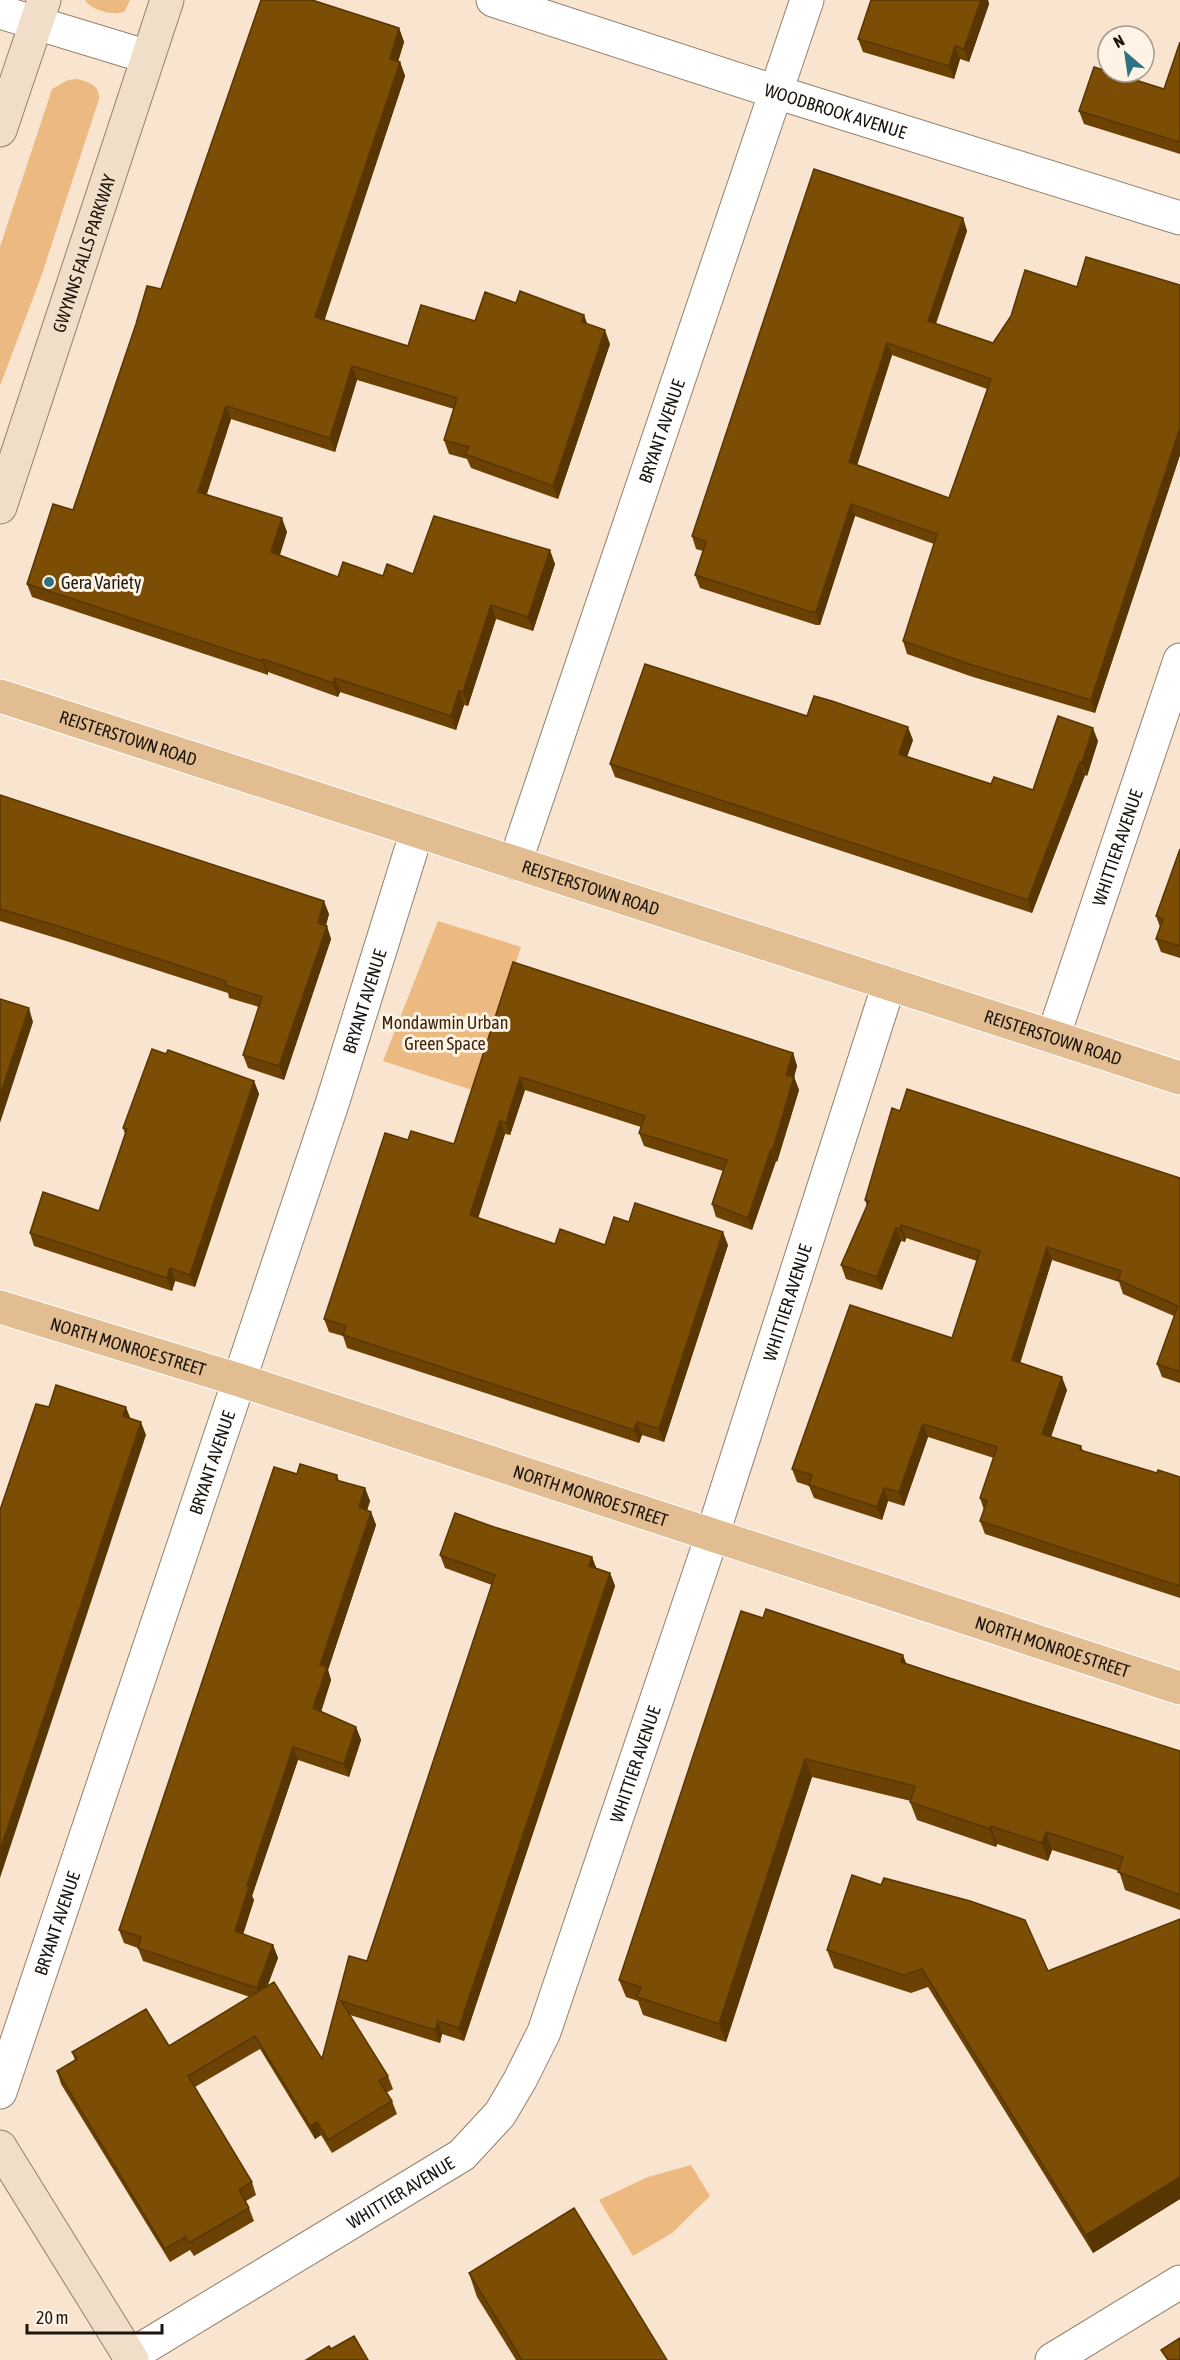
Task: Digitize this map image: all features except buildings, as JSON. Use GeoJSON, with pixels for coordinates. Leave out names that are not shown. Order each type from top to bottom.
{"type":"FeatureCollection","features":[{"type":"Feature","properties":{"kind":"main road","name":"GWYNNS FALLS PARKWAY"},"geometry":{"type":"LineString","coordinates":[[0,507],[167,0]]}},
{"type":"Feature","properties":{"kind":"main road"},"geometry":{"type":"LineString","coordinates":[[0,130],[40,11]]}},
{"type":"Feature","properties":{"kind":"main road","name":"REISTERSTOWN ROAD"},"geometry":{"type":"LineString","coordinates":[[0,696],[1180,1078]]}},
{"type":"Feature","properties":{"kind":"main road","name":"NORTH MONROE STREET"},"geometry":{"type":"LineString","coordinates":[[0,1306],[239,1380],[1180,1688]]}},
{"type":"Feature","properties":{"kind":"main road"},"geometry":{"type":"LineString","coordinates":[[0,2147],[131,2358]]}},
{"type":"Feature","properties":{"kind":"street","name":"WOODBROOK AVENUE"},"geometry":{"type":"LineString","coordinates":[[493,0],[776,92],[1180,218]]}},
{"type":"Feature","properties":{"kind":"street","name":"BRYANT AVENUE"},"geometry":{"type":"LineString","coordinates":[[515,863],[807,0]]}},
{"type":"Feature","properties":{"kind":"street"},"geometry":{"type":"LineString","coordinates":[[0,12],[40,11],[148,57]]}},
{"type":"Feature","properties":{"kind":"street","name":"WHITTIER AVENUE"},"geometry":{"type":"LineString","coordinates":[[1053,1037],[1180,660]]}},
{"type":"Feature","properties":{"kind":"street","name":"BRYANT AVENUE"},"geometry":{"type":"LineString","coordinates":[[0,2092],[332,1104],[417,831]]}},
{"type":"Feature","properties":{"kind":"street","name":"WHITTIER AVENUE"},"geometry":{"type":"LineString","coordinates":[[131,2358],[462,2155],[500,2114],[520,2080],[544,2032],[712,1536],[889,984]]}},
{"type":"Feature","properties":{"kind":"street"},"geometry":{"type":"LineString","coordinates":[[1072,2355],[1180,2282]]}},
{"type":"Feature","properties":{"kind":"green space"},"geometry":{"type":"Polygon","coordinates":[[[85,0],[130,0],[125,11],[110,13],[92,7],[85,0]]]}},
{"type":"Feature","properties":{"kind":"green space"},"geometry":{"type":"Polygon","coordinates":[[[77,79],[95,87],[98,90],[99,99],[41,277],[0,386],[0,247],[52,89],[68,80],[77,79]]]}},
{"type":"Feature","properties":{"kind":"green space","name":"Mondawmin Urban Green Space"},"geometry":{"type":"Polygon","coordinates":[[[438,921],[521,947],[475,1091],[383,1061],[438,921]]]}},
{"type":"Feature","properties":{"kind":"green space"},"geometry":{"type":"Polygon","coordinates":[[[691,2165],[710,2196],[672,2233],[633,2256],[599,2200],[648,2177],[691,2165]]]}},
{"type":"Feature","properties":{"kind":"place","name":"Gera Variety"},"geometry":{"type":"Point","coordinates":[49,582]}}]}
